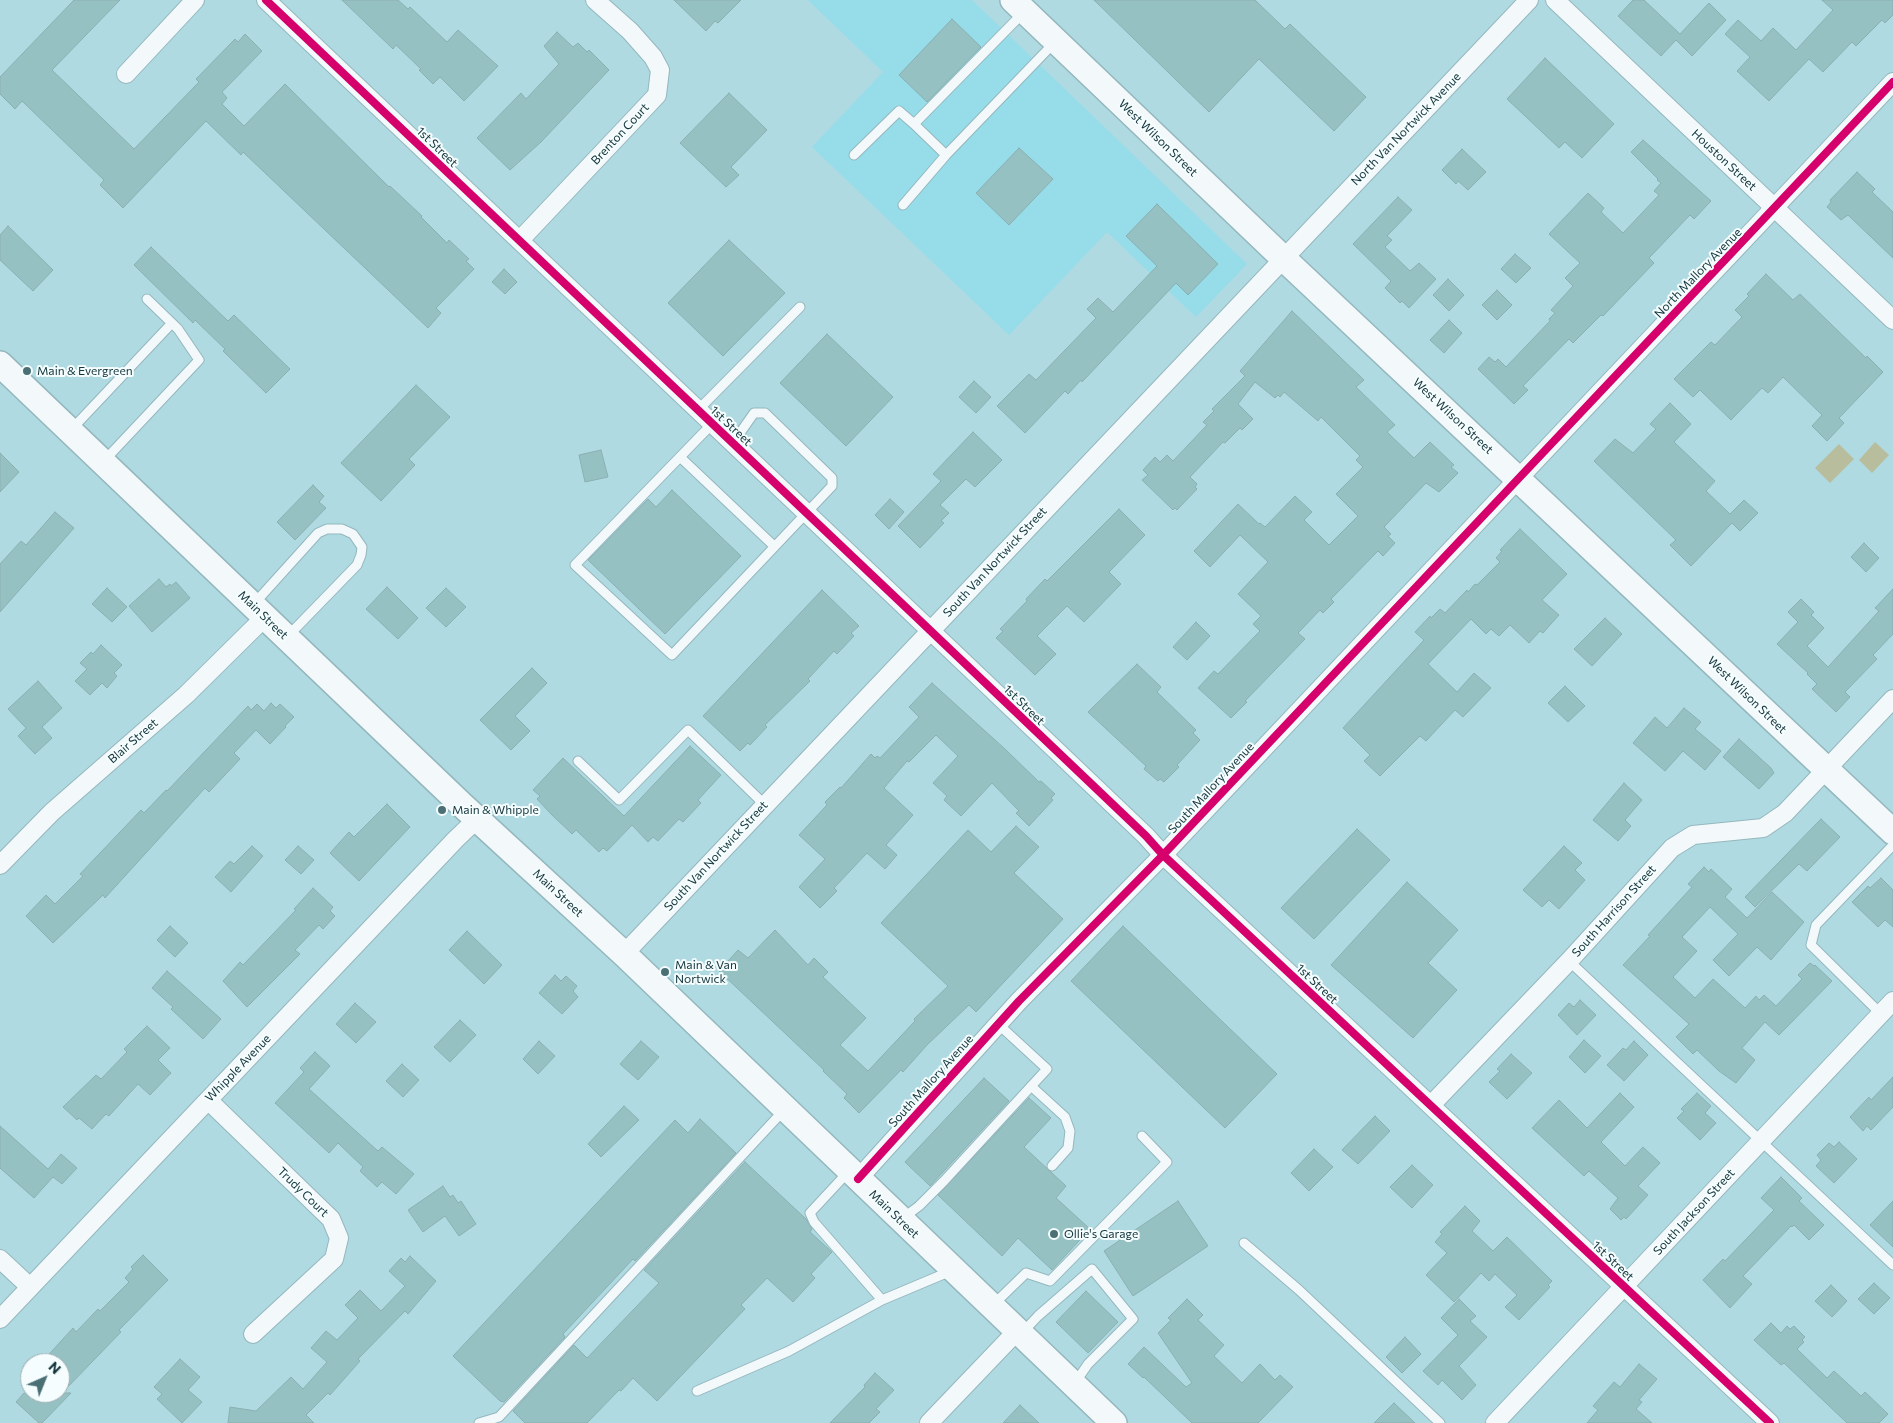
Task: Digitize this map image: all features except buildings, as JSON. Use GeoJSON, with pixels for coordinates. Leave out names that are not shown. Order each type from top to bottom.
{"type":"FeatureCollection","features":[{"type":"Feature","properties":{"kind":"main road","name":"West Wilson Street"},"geometry":{"type":"LineString","coordinates":[[1019,5],[1283,258],[1519,478],[1893,832]]}},
{"type":"Feature","properties":{"kind":"main road","name":"Main Street"},"geometry":{"type":"LineString","coordinates":[[1,367],[478,819],[624,954],[1114,1423]]}},
{"type":"Feature","properties":{"kind":"street"},"geometry":{"type":"LineString","coordinates":[[126,74],[195,0]]}},
{"type":"Feature","properties":{"kind":"street","name":"1st Street"},"geometry":{"type":"LineString","coordinates":[[266,0],[807,513],[1163,855],[1770,1423]]}},
{"type":"Feature","properties":{"kind":"street","name":"Brenton Court"},"geometry":{"type":"LineString","coordinates":[[520,240],[657,95],[660,70],[653,58],[630,31],[594,0]]}},
{"type":"Feature","properties":{"kind":"street","name":"North Van Nortwick Avenue"},"geometry":{"type":"LineString","coordinates":[[1283,258],[1529,0]]}},
{"type":"Feature","properties":{"kind":"street","name":"Houston Street"},"geometry":{"type":"LineString","coordinates":[[1555,0],[1893,320]]}},
{"type":"Feature","properties":{"kind":"street","name":"North Mallory Avenue"},"geometry":{"type":"LineString","coordinates":[[1519,478],[1893,82]]}},
{"type":"Feature","properties":{"kind":"street","name":"South Van Nortwick Street"},"geometry":{"type":"LineString","coordinates":[[624,954],[1283,258]]}},
{"type":"Feature","properties":{"kind":"street","name":"South Mallory Avenue"},"geometry":{"type":"LineString","coordinates":[[854,1175],[1163,855],[1519,478]]}},
{"type":"Feature","properties":{"kind":"street","name":"Blair Street"},"geometry":{"type":"LineString","coordinates":[[0,864],[52,812],[186,695],[259,611]]}},
{"type":"Feature","properties":{"kind":"street","name":"South Harrison Street"},"geometry":{"type":"LineString","coordinates":[[1431,1106],[1569,961],[1672,848],[1693,835],[1763,828],[1785,813],[1893,699]]}},
{"type":"Feature","properties":{"kind":"street","name":"Whipple Avenue"},"geometry":{"type":"LineString","coordinates":[[0,1319],[456,839],[478,819]]}},
{"type":"Feature","properties":{"kind":"street","name":"South Jackson Street"},"geometry":{"type":"LineString","coordinates":[[1495,1423],[1893,1001]]}},
{"type":"Feature","properties":{"kind":"street","name":"Trudy Court"},"geometry":{"type":"LineString","coordinates":[[208,1100],[331,1219],[338,1238],[334,1259],[253,1334]]}},
{"type":"Feature","properties":{"kind":"street"},"geometry":{"type":"LineString","coordinates":[[0,1258],[30,1287]]}},
{"type":"Feature","properties":{"kind":"street"},"geometry":{"type":"LineString","coordinates":[[929,1423],[1019,1333]]}},
{"type":"Feature","properties":{"kind":"lane"},"geometry":{"type":"LineString","coordinates":[[914,124],[1019,5]]}},
{"type":"Feature","properties":{"kind":"lane"},"geometry":{"type":"LineString","coordinates":[[903,205],[946,155],[1056,41]]}},
{"type":"Feature","properties":{"kind":"lane"},"geometry":{"type":"LineString","coordinates":[[854,155],[899,110],[946,155]]}},
{"type":"Feature","properties":{"kind":"lane"},"geometry":{"type":"LineString","coordinates":[[103,462],[199,360],[172,323],[147,299]]}},
{"type":"Feature","properties":{"kind":"lane"},"geometry":{"type":"LineString","coordinates":[[698,410],[800,307]]}},
{"type":"Feature","properties":{"kind":"lane"},"geometry":{"type":"LineString","coordinates":[[70,431],[172,323]]}},
{"type":"Feature","properties":{"kind":"lane"},"geometry":{"type":"LineString","coordinates":[[712,424],[575,565],[672,655],[832,486],[832,478],[765,414],[754,413],[732,443]]}},
{"type":"Feature","properties":{"kind":"lane"},"geometry":{"type":"LineString","coordinates":[[680,458],[774,546]]}},
{"type":"Feature","properties":{"kind":"lane"},"geometry":{"type":"LineString","coordinates":[[259,611],[318,533],[327,529],[342,529],[353,534],[362,547],[357,565],[287,638]]}},
{"type":"Feature","properties":{"kind":"lane"},"geometry":{"type":"LineString","coordinates":[[578,761],[619,800],[688,730],[765,805]]}},
{"type":"Feature","properties":{"kind":"lane"},"geometry":{"type":"LineString","coordinates":[[1881,1014],[1812,945],[1816,925],[1893,845]]}},
{"type":"Feature","properties":{"kind":"lane"},"geometry":{"type":"LineString","coordinates":[[1569,961],[1893,1265]]}},
{"type":"Feature","properties":{"kind":"lane"},"geometry":{"type":"LineString","coordinates":[[900,1219],[919,1206],[944,1181],[1047,1069],[998,1024]]}},
{"type":"Feature","properties":{"kind":"lane"},"geometry":{"type":"LineString","coordinates":[[1031,1086],[1065,1117],[1070,1131],[1068,1148],[1052,1166]]}},
{"type":"Feature","properties":{"kind":"lane"},"geometry":{"type":"LineString","coordinates":[[479,1423],[499,1417],[785,1109]]}},
{"type":"Feature","properties":{"kind":"lane"},"geometry":{"type":"LineString","coordinates":[[991,1307],[1026,1273],[1050,1281],[1167,1162],[1142,1136]]}},
{"type":"Feature","properties":{"kind":"lane"},"geometry":{"type":"LineString","coordinates":[[854,1175],[810,1213],[814,1222],[882,1300]]}},
{"type":"Feature","properties":{"kind":"lane"},"geometry":{"type":"LineString","coordinates":[[1244,1243],[1299,1290],[1440,1423]]}},
{"type":"Feature","properties":{"kind":"lane"},"geometry":{"type":"LineString","coordinates":[[1019,1333],[1092,1268],[1133,1319],[1088,1364],[1074,1385]]}},
{"type":"Feature","properties":{"kind":"lane"},"geometry":{"type":"LineString","coordinates":[[697,1391],[789,1350],[882,1300],[954,1270]]}},
{"type":"Feature","properties":{"kind":"shaded area"},"geometry":{"type":"Polygon","coordinates":[[[808,0],[972,0],[1247,264],[1196,317],[1107,232],[1009,335],[812,147],[883,72],[808,0]]]}},
{"type":"Feature","properties":{"kind":"green space"},"geometry":{"type":"Polygon","coordinates":[[[1875,442],[1889,455],[1872,473],[1859,460],[1875,442]]]}},
{"type":"Feature","properties":{"kind":"green space"},"geometry":{"type":"Polygon","coordinates":[[[1839,444],[1854,459],[1830,483],[1815,468],[1839,444]]]}},
{"type":"Feature","properties":{"kind":"cycle path"},"geometry":{"type":"LineString","coordinates":[[266,0],[1146,836],[1163,855],[1770,1423]]}},
{"type":"Feature","properties":{"kind":"cycle path"},"geometry":{"type":"LineString","coordinates":[[858,1179],[1019,1001],[1163,855],[1893,82]]}},
{"type":"Feature","properties":{"kind":"place","name":"Main & Evergreen"},"geometry":{"type":"Point","coordinates":[27,371]}},
{"type":"Feature","properties":{"kind":"place","name":"Main & Whipple"},"geometry":{"type":"Point","coordinates":[442,810]}},
{"type":"Feature","properties":{"kind":"place","name":"Main & Van Nortwick"},"geometry":{"type":"Point","coordinates":[665,972]}},
{"type":"Feature","properties":{"kind":"place","name":"Ollie's Garage"},"geometry":{"type":"Point","coordinates":[1054,1234]}}]}
